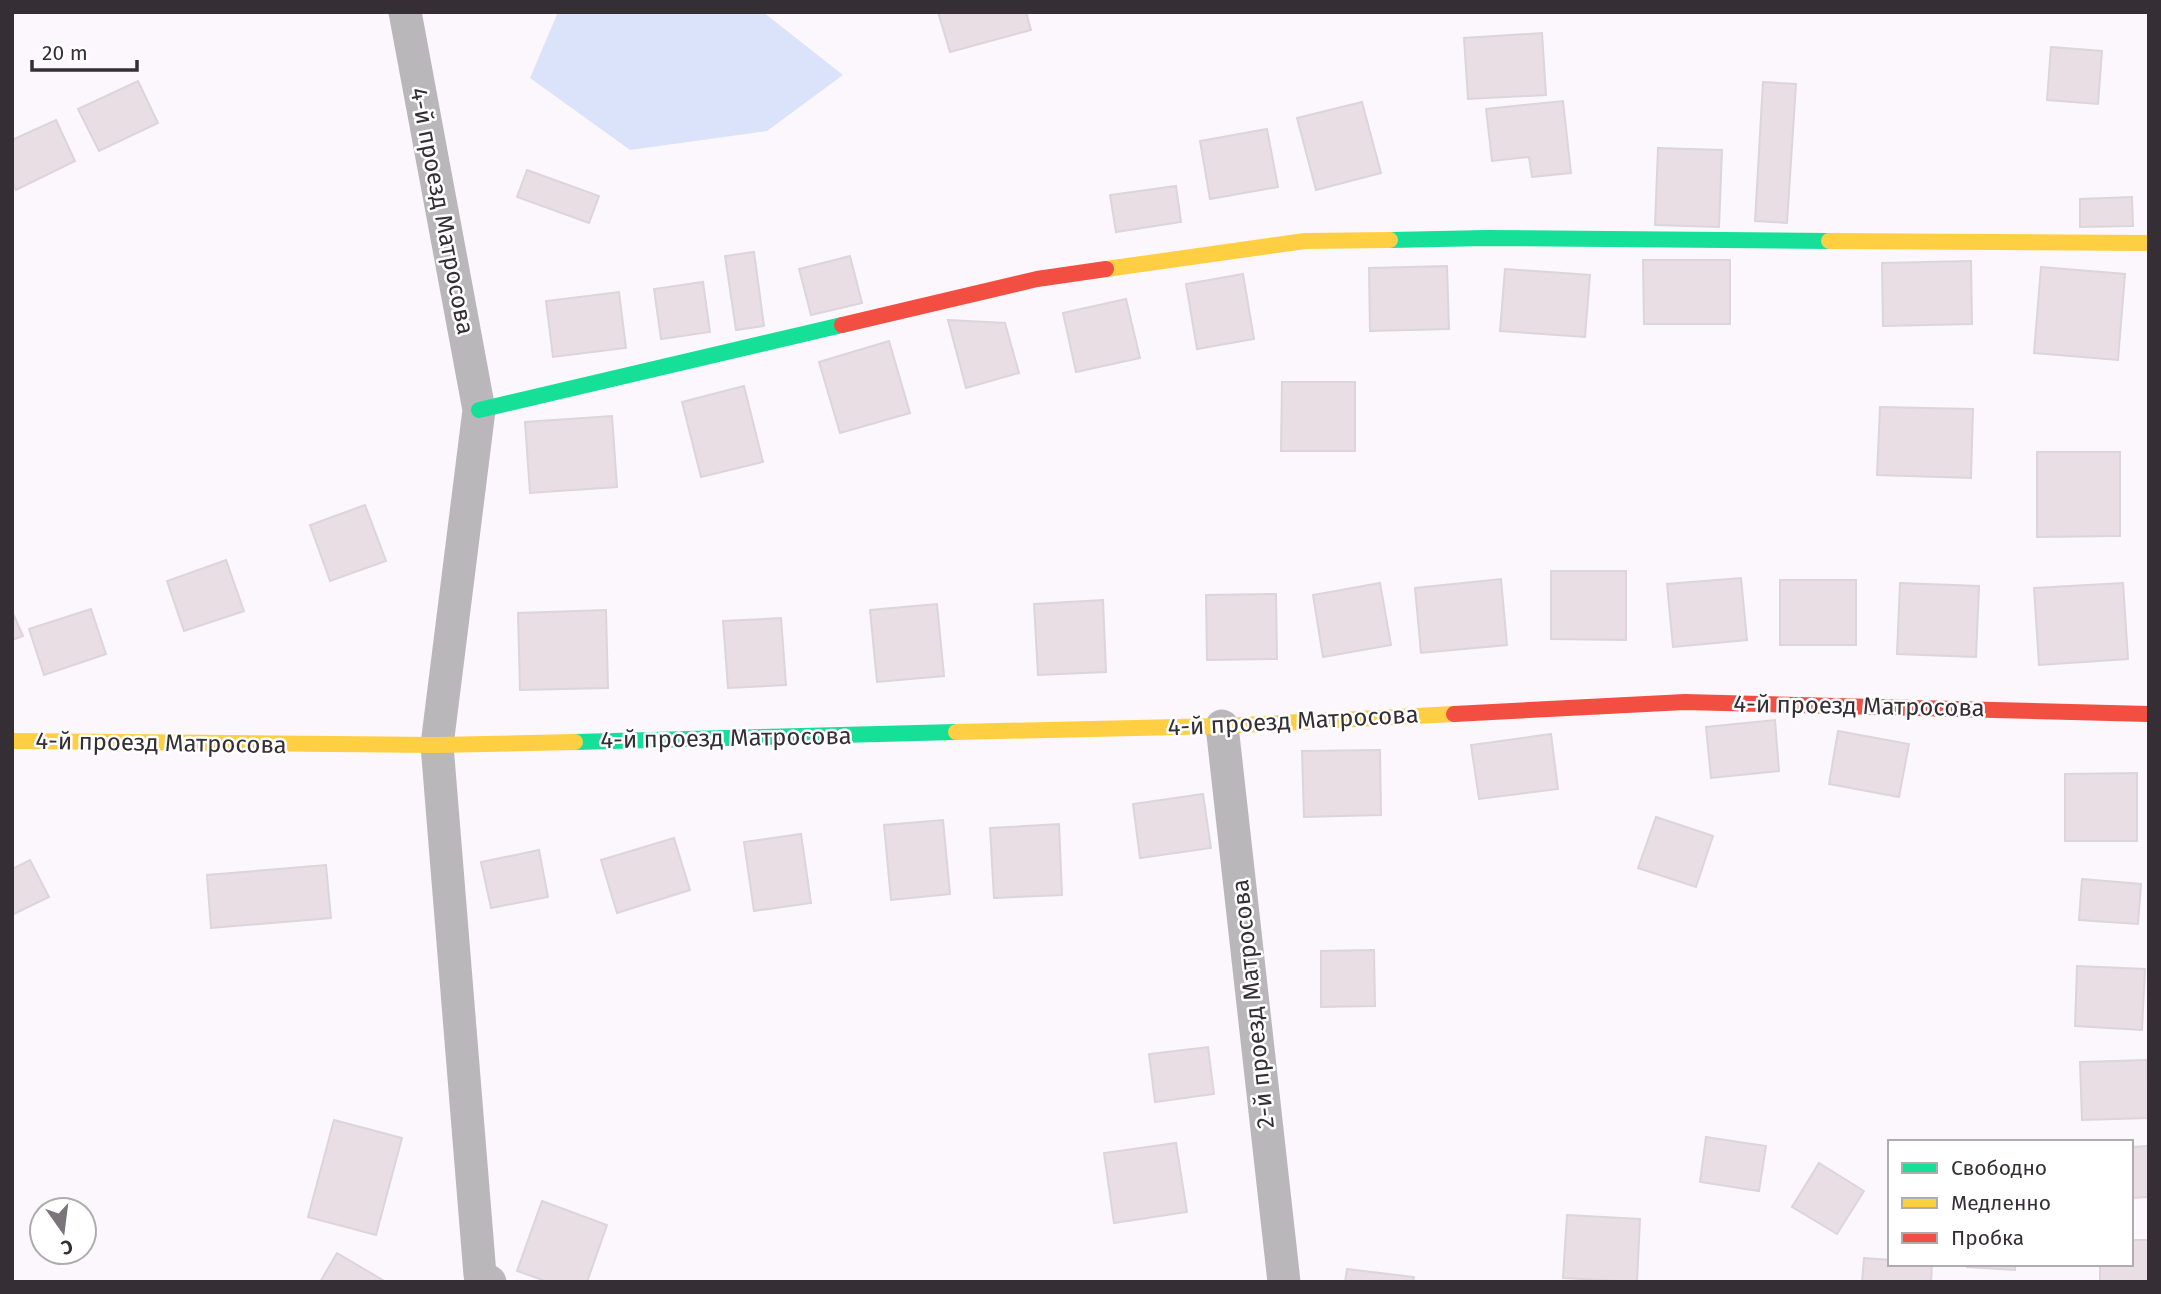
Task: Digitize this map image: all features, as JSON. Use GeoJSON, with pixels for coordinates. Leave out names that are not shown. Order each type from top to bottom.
{"type":"FeatureCollection","features":[{"type":"Feature","properties":{"kind":"street","name":"4-й проезд Матросова"},"geometry":{"type":"LineString","coordinates":[[405,12],[479,410],[437,746],[480,1275],[490,1282]]}},
{"type":"Feature","properties":{"kind":"street"},"geometry":{"type":"LineString","coordinates":[[479,410],[1037,279],[1305,241],[1486,238],[2149,243]]}},
{"type":"Feature","properties":{"kind":"street","name":"4-й проезд Матросова"},"geometry":{"type":"LineString","coordinates":[[12,741],[437,746],[1222,726],[1685,702],[2149,714]]}},
{"type":"Feature","properties":{"kind":"street","name":"2-й проезд Матросова"},"geometry":{"type":"LineString","coordinates":[[1222,726],[1284,1282]]}},
{"type":"Feature","properties":{"kind":"water"},"geometry":{"type":"Polygon","coordinates":[[[558,12],[763,12],[843,75],[767,131],[630,150],[530,78],[558,12]]]}},
{"type":"Feature","properties":{"kind":"building"},"geometry":{"type":"Polygon","coordinates":[[[938,12],[1026,12],[1031,30],[950,52],[938,12]]]}},
{"type":"Feature","properties":{"kind":"building"},"geometry":{"type":"Polygon","coordinates":[[[1542,33],[1546,95],[1468,99],[1464,38],[1542,33]]]}},
{"type":"Feature","properties":{"kind":"building"},"geometry":{"type":"Polygon","coordinates":[[[2051,47],[2102,51],[2098,104],[2047,100],[2051,47]]]}},
{"type":"Feature","properties":{"kind":"building"},"geometry":{"type":"Polygon","coordinates":[[[138,81],[158,123],[99,151],[78,109],[138,81]]]}},
{"type":"Feature","properties":{"kind":"building"},"geometry":{"type":"Polygon","coordinates":[[[1763,82],[1796,84],[1787,223],[1755,221],[1763,82]]]}},
{"type":"Feature","properties":{"kind":"building"},"geometry":{"type":"Polygon","coordinates":[[[1563,101],[1571,173],[1532,177],[1529,157],[1492,161],[1486,109],[1563,101]]]}},
{"type":"Feature","properties":{"kind":"building"},"geometry":{"type":"Polygon","coordinates":[[[1362,102],[1381,173],[1316,190],[1297,118],[1362,102]]]}},
{"type":"Feature","properties":{"kind":"building"},"geometry":{"type":"Polygon","coordinates":[[[56,120],[75,161],[16,190],[12,182],[12,140],[56,120]]]}},
{"type":"Feature","properties":{"kind":"building"},"geometry":{"type":"Polygon","coordinates":[[[1267,129],[1278,187],[1210,199],[1200,141],[1267,129]]]}},
{"type":"Feature","properties":{"kind":"building"},"geometry":{"type":"Polygon","coordinates":[[[1658,148],[1722,150],[1719,227],[1655,225],[1658,148]]]}},
{"type":"Feature","properties":{"kind":"building"},"geometry":{"type":"Polygon","coordinates":[[[527,170],[599,196],[589,223],[517,197],[527,170]]]}},
{"type":"Feature","properties":{"kind":"building"},"geometry":{"type":"Polygon","coordinates":[[[1176,186],[1181,222],[1116,232],[1110,195],[1176,186]]]}},
{"type":"Feature","properties":{"kind":"building"},"geometry":{"type":"Polygon","coordinates":[[[2132,197],[2133,226],[2080,227],[2080,199],[2132,197]]]}},
{"type":"Feature","properties":{"kind":"building"},"geometry":{"type":"Polygon","coordinates":[[[754,252],[764,326],[736,330],[725,256],[754,252]]]}},
{"type":"Feature","properties":{"kind":"building"},"geometry":{"type":"Polygon","coordinates":[[[850,256],[862,303],[811,315],[799,269],[850,256]]]}},
{"type":"Feature","properties":{"kind":"building"},"geometry":{"type":"Polygon","coordinates":[[[1643,260],[1730,260],[1730,324],[1644,324],[1643,260]]]}},
{"type":"Feature","properties":{"kind":"building"},"geometry":{"type":"Polygon","coordinates":[[[1971,261],[1972,324],[1883,326],[1882,263],[1971,261]]]}},
{"type":"Feature","properties":{"kind":"building"},"geometry":{"type":"Polygon","coordinates":[[[1447,266],[1449,329],[1370,331],[1369,268],[1447,266]]]}},
{"type":"Feature","properties":{"kind":"building"},"geometry":{"type":"Polygon","coordinates":[[[2041,267],[2125,274],[2118,360],[2034,353],[2041,267]]]}},
{"type":"Feature","properties":{"kind":"building"},"geometry":{"type":"Polygon","coordinates":[[[1505,269],[1590,275],[1585,337],[1500,331],[1505,269]]]}},
{"type":"Feature","properties":{"kind":"building"},"geometry":{"type":"Polygon","coordinates":[[[1243,274],[1254,339],[1197,349],[1186,284],[1243,274]]]}},
{"type":"Feature","properties":{"kind":"building"},"geometry":{"type":"Polygon","coordinates":[[[703,282],[710,332],[661,339],[654,289],[703,282]]]}},
{"type":"Feature","properties":{"kind":"building"},"geometry":{"type":"Polygon","coordinates":[[[619,292],[626,348],[553,357],[546,301],[619,292]]]}},
{"type":"Feature","properties":{"kind":"building"},"geometry":{"type":"Polygon","coordinates":[[[1126,299],[1140,358],[1076,372],[1063,313],[1126,299]]]}},
{"type":"Feature","properties":{"kind":"building"},"geometry":{"type":"Polygon","coordinates":[[[948,320],[1005,323],[1019,373],[966,388],[948,320]]]}},
{"type":"Feature","properties":{"kind":"building"},"geometry":{"type":"Polygon","coordinates":[[[889,341],[910,413],[840,433],[819,362],[889,341]]]}},
{"type":"Feature","properties":{"kind":"building"},"geometry":{"type":"Polygon","coordinates":[[[1282,382],[1355,382],[1355,451],[1281,451],[1282,382]]]}},
{"type":"Feature","properties":{"kind":"building"},"geometry":{"type":"Polygon","coordinates":[[[744,386],[763,462],[701,477],[682,402],[744,386]]]}},
{"type":"Feature","properties":{"kind":"building"},"geometry":{"type":"Polygon","coordinates":[[[1880,407],[1973,409],[1971,478],[1877,475],[1880,407]]]}},
{"type":"Feature","properties":{"kind":"building"},"geometry":{"type":"Polygon","coordinates":[[[612,416],[617,487],[530,493],[525,422],[612,416]]]}},
{"type":"Feature","properties":{"kind":"building"},"geometry":{"type":"Polygon","coordinates":[[[2037,452],[2120,452],[2120,536],[2037,537],[2037,452]]]}},
{"type":"Feature","properties":{"kind":"building"},"geometry":{"type":"Polygon","coordinates":[[[365,505],[386,561],[330,581],[310,525],[365,505]]]}},
{"type":"Feature","properties":{"kind":"building"},"geometry":{"type":"Polygon","coordinates":[[[226,560],[244,611],[184,631],[167,581],[226,560]]]}},
{"type":"Feature","properties":{"kind":"building"},"geometry":{"type":"Polygon","coordinates":[[[1551,571],[1626,571],[1626,640],[1551,639],[1551,571]]]}},
{"type":"Feature","properties":{"kind":"building"},"geometry":{"type":"Polygon","coordinates":[[[1741,578],[1747,640],[1673,647],[1667,584],[1741,578]]]}},
{"type":"Feature","properties":{"kind":"building"},"geometry":{"type":"Polygon","coordinates":[[[1501,579],[1507,645],[1421,653],[1415,588],[1501,579]]]}},
{"type":"Feature","properties":{"kind":"building"},"geometry":{"type":"Polygon","coordinates":[[[1780,580],[1856,580],[1856,645],[1780,645],[1780,580]]]}},
{"type":"Feature","properties":{"kind":"building"},"geometry":{"type":"Polygon","coordinates":[[[1380,583],[1391,645],[1323,657],[1313,595],[1380,583]]]}},
{"type":"Feature","properties":{"kind":"building"},"geometry":{"type":"Polygon","coordinates":[[[1900,583],[1979,586],[1976,657],[1897,654],[1900,583]]]}},
{"type":"Feature","properties":{"kind":"building"},"geometry":{"type":"Polygon","coordinates":[[[2123,583],[2128,659],[2039,665],[2034,588],[2123,583]]]}},
{"type":"Feature","properties":{"kind":"building"},"geometry":{"type":"Polygon","coordinates":[[[1276,594],[1277,659],[1207,660],[1206,595],[1276,594]]]}},
{"type":"Feature","properties":{"kind":"building"},"geometry":{"type":"Polygon","coordinates":[[[1103,600],[1106,672],[1038,675],[1034,604],[1103,600]]]}},
{"type":"Feature","properties":{"kind":"building"},"geometry":{"type":"Polygon","coordinates":[[[937,604],[944,676],[877,682],[870,610],[937,604]]]}},
{"type":"Feature","properties":{"kind":"building"},"geometry":{"type":"Polygon","coordinates":[[[91,609],[106,654],[44,675],[29,629],[91,609]]]}},
{"type":"Feature","properties":{"kind":"building"},"geometry":{"type":"Polygon","coordinates":[[[606,610],[608,688],[520,690],[518,613],[606,610]]]}},
{"type":"Feature","properties":{"kind":"building"},"geometry":{"type":"Polygon","coordinates":[[[12,611],[23,636],[12,640],[12,611]]]}},
{"type":"Feature","properties":{"kind":"building"},"geometry":{"type":"Polygon","coordinates":[[[781,618],[786,685],[728,688],[723,621],[781,618]]]}},
{"type":"Feature","properties":{"kind":"building"},"geometry":{"type":"Polygon","coordinates":[[[1775,720],[1779,771],[1711,778],[1706,727],[1775,720]]]}},
{"type":"Feature","properties":{"kind":"building"},"geometry":{"type":"Polygon","coordinates":[[[1838,731],[1909,744],[1899,797],[1829,784],[1838,731]]]}},
{"type":"Feature","properties":{"kind":"building"},"geometry":{"type":"Polygon","coordinates":[[[1551,734],[1558,789],[1479,799],[1471,745],[1551,734]]]}},
{"type":"Feature","properties":{"kind":"building"},"geometry":{"type":"Polygon","coordinates":[[[1380,750],[1381,815],[1304,817],[1302,751],[1380,750]]]}},
{"type":"Feature","properties":{"kind":"building"},"geometry":{"type":"Polygon","coordinates":[[[2137,773],[2137,841],[2065,841],[2065,774],[2137,773]]]}},
{"type":"Feature","properties":{"kind":"building"},"geometry":{"type":"Polygon","coordinates":[[[1203,794],[1211,848],[1140,858],[1133,804],[1203,794]]]}},
{"type":"Feature","properties":{"kind":"building"},"geometry":{"type":"Polygon","coordinates":[[[1656,817],[1713,836],[1696,887],[1638,868],[1656,817]]]}},
{"type":"Feature","properties":{"kind":"building"},"geometry":{"type":"Polygon","coordinates":[[[943,820],[950,894],[891,900],[884,825],[943,820]]]}},
{"type":"Feature","properties":{"kind":"building"},"geometry":{"type":"Polygon","coordinates":[[[1059,824],[1062,895],[994,898],[990,828],[1059,824]]]}},
{"type":"Feature","properties":{"kind":"building"},"geometry":{"type":"Polygon","coordinates":[[[801,834],[811,903],[754,911],[744,842],[801,834]]]}},
{"type":"Feature","properties":{"kind":"building"},"geometry":{"type":"Polygon","coordinates":[[[674,838],[690,890],[617,913],[601,860],[674,838]]]}},
{"type":"Feature","properties":{"kind":"building"},"geometry":{"type":"Polygon","coordinates":[[[539,850],[548,897],[491,908],[481,862],[539,850]]]}},
{"type":"Feature","properties":{"kind":"building"},"geometry":{"type":"Polygon","coordinates":[[[30,860],[49,897],[12,915],[12,869],[30,860]]]}},
{"type":"Feature","properties":{"kind":"building"},"geometry":{"type":"Polygon","coordinates":[[[326,865],[331,918],[211,928],[207,875],[326,865]]]}},
{"type":"Feature","properties":{"kind":"building"},"geometry":{"type":"Polygon","coordinates":[[[2082,879],[2141,884],[2138,924],[2079,920],[2082,879]]]}},
{"type":"Feature","properties":{"kind":"building"},"geometry":{"type":"Polygon","coordinates":[[[1374,950],[1375,1006],[1321,1007],[1321,951],[1374,950]]]}},
{"type":"Feature","properties":{"kind":"building"},"geometry":{"type":"Polygon","coordinates":[[[2077,966],[2145,969],[2142,1030],[2075,1026],[2077,966]]]}},
{"type":"Feature","properties":{"kind":"building"},"geometry":{"type":"Polygon","coordinates":[[[1208,1047],[1214,1094],[1155,1102],[1149,1054],[1208,1047]]]}},
{"type":"Feature","properties":{"kind":"building"},"geometry":{"type":"Polygon","coordinates":[[[2147,1060],[2149,1118],[2082,1120],[2080,1062],[2147,1060]]]}},
{"type":"Feature","properties":{"kind":"building"},"geometry":{"type":"Polygon","coordinates":[[[334,1120],[402,1138],[376,1235],[308,1217],[334,1120]]]}},
{"type":"Feature","properties":{"kind":"building"},"geometry":{"type":"Polygon","coordinates":[[[1706,1137],[1766,1146],[1759,1191],[1700,1182],[1706,1137]]]}},
{"type":"Feature","properties":{"kind":"building"},"geometry":{"type":"Polygon","coordinates":[[[1176,1143],[1187,1212],[1114,1223],[1104,1153],[1176,1143]]]}},
{"type":"Feature","properties":{"kind":"building"},"geometry":{"type":"Polygon","coordinates":[[[2149,1146],[2149,1197],[2133,1198],[2133,1147],[2149,1146]]]}},
{"type":"Feature","properties":{"kind":"building"},"geometry":{"type":"Polygon","coordinates":[[[1819,1163],[1864,1191],[1837,1234],[1792,1207],[1819,1163]]]}},
{"type":"Feature","properties":{"kind":"building"},"geometry":{"type":"Polygon","coordinates":[[[542,1201],[607,1225],[587,1282],[548,1282],[517,1271],[542,1201]]]}},
{"type":"Feature","properties":{"kind":"building"},"geometry":{"type":"Polygon","coordinates":[[[1567,1215],[1640,1219],[1637,1282],[1563,1278],[1567,1215]]]}},
{"type":"Feature","properties":{"kind":"building"},"geometry":{"type":"Polygon","coordinates":[[[2133,1240],[2149,1240],[2149,1282],[2100,1282],[2100,1266],[2133,1266],[2133,1240]]]}},
{"type":"Feature","properties":{"kind":"building"},"geometry":{"type":"Polygon","coordinates":[[[337,1253],[386,1282],[320,1282],[337,1253]]]}},
{"type":"Feature","properties":{"kind":"building"},"geometry":{"type":"Polygon","coordinates":[[[1864,1258],[1888,1260],[1888,1266],[1932,1266],[1931,1282],[1862,1282],[1864,1258]]]}},
{"type":"Feature","properties":{"kind":"building"},"geometry":{"type":"Polygon","coordinates":[[[2015,1266],[2015,1270],[1967,1267],[2015,1266]]]}},
{"type":"Feature","properties":{"kind":"building"},"geometry":{"type":"Polygon","coordinates":[[[1347,1269],[1414,1277],[1413,1282],[1345,1282],[1347,1269]]]}},
{"type":"Feature","properties":{"kind":"traffic: fast"},"geometry":{"type":"LineString","coordinates":[[1390,240],[1486,238],[1829,241]]}},
{"type":"Feature","properties":{"kind":"traffic: fast"},"geometry":{"type":"LineString","coordinates":[[479,410],[842,325]]}},
{"type":"Feature","properties":{"kind":"traffic: fast"},"geometry":{"type":"LineString","coordinates":[[575,742],[956,732]]}},
{"type":"Feature","properties":{"kind":"traffic: slow"},"geometry":{"type":"LineString","coordinates":[[1106,269],[1305,241],[1390,240]]}},
{"type":"Feature","properties":{"kind":"traffic: slow"},"geometry":{"type":"LineString","coordinates":[[1829,241],[2149,243]]}},
{"type":"Feature","properties":{"kind":"traffic: slow"},"geometry":{"type":"LineString","coordinates":[[956,732],[1222,726],[1454,714]]}},
{"type":"Feature","properties":{"kind":"traffic: slow"},"geometry":{"type":"LineString","coordinates":[[12,741],[437,745],[575,742]]}},
{"type":"Feature","properties":{"kind":"traffic: jam"},"geometry":{"type":"LineString","coordinates":[[842,325],[1037,279],[1106,269]]}},
{"type":"Feature","properties":{"kind":"traffic: jam"},"geometry":{"type":"LineString","coordinates":[[1454,714],[1685,702],[2149,714]]}}]}
